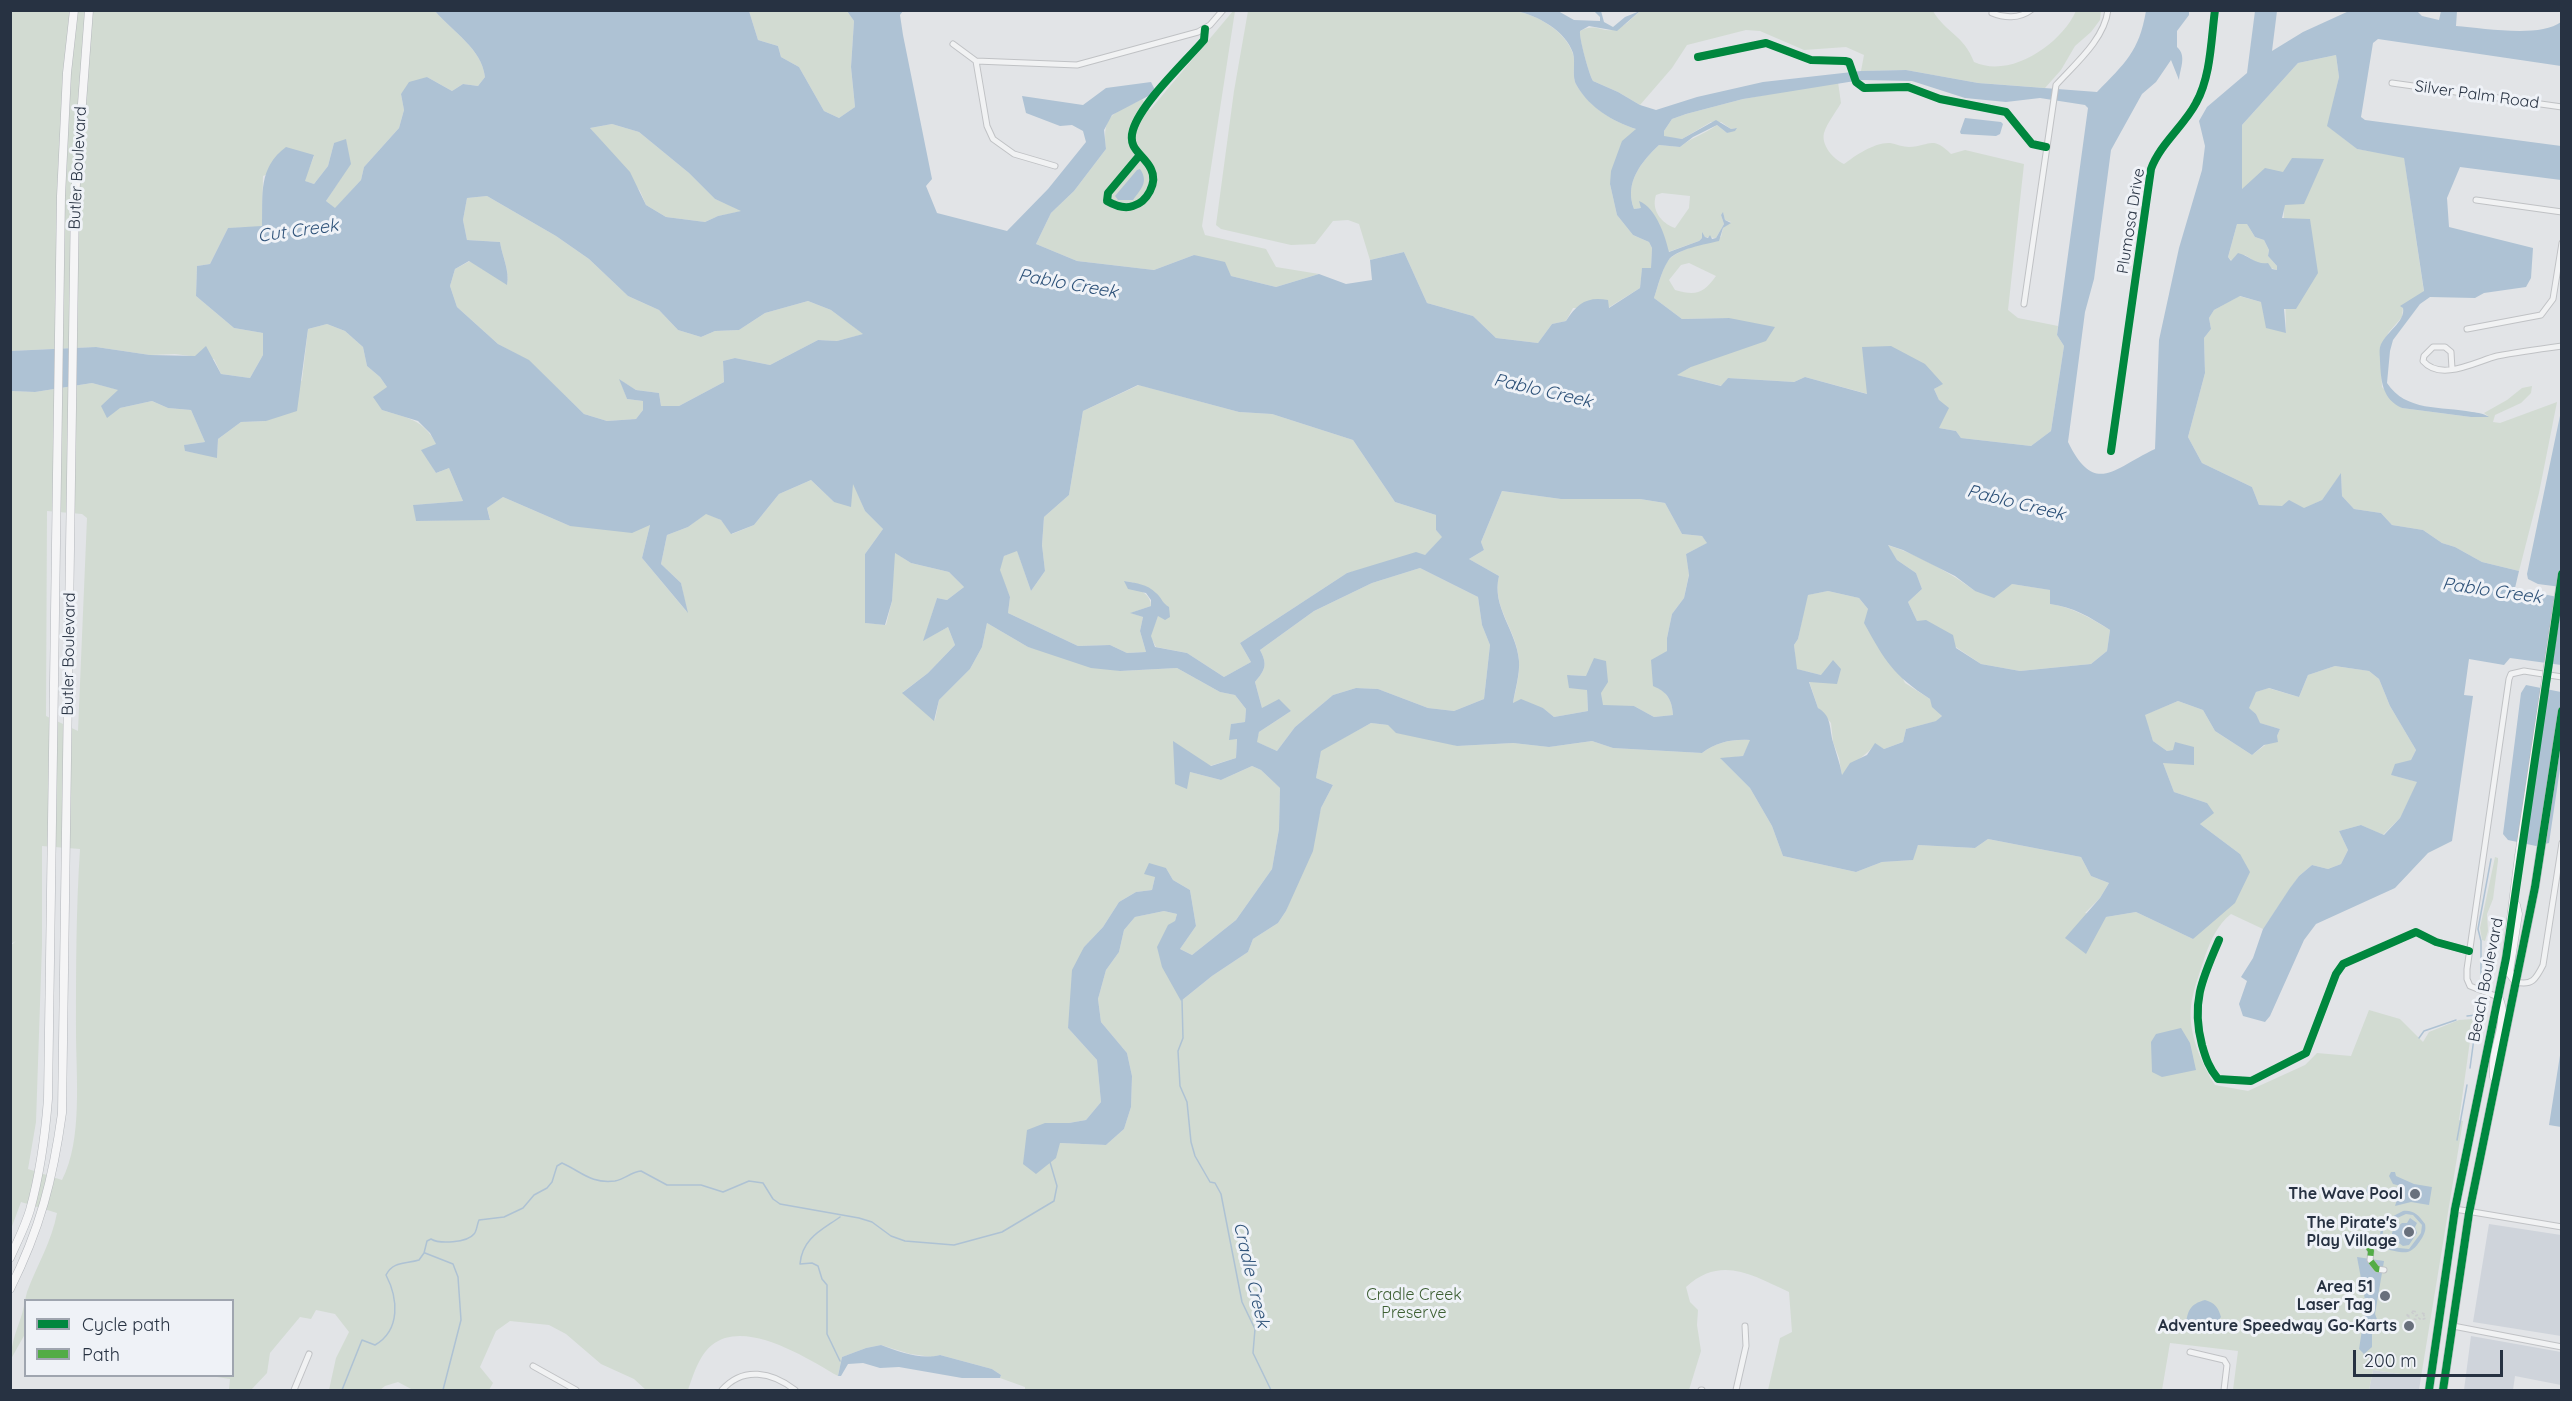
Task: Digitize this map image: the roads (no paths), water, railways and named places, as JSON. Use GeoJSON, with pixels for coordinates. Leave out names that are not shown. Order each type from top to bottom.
{"type":"FeatureCollection","features":[{"type":"Feature","properties":{"kind":"highway","name":"Butler Boulevard"},"geometry":{"type":"LineString","coordinates":[[10,1258],[29,1213],[39,1167],[48,1099],[61,196],[67,73],[74,10]]}},
{"type":"Feature","properties":{"kind":"highway","name":"Butler Boulevard"},"geometry":{"type":"LineString","coordinates":[[10,1289],[42,1214],[53,1173],[62,1113],[75,197],[89,10]]}},
{"type":"Feature","properties":{"kind":"highway","name":"Beach Boulevard"},"geometry":{"type":"LineString","coordinates":[[2431,1389],[2455,1209],[2498,997],[2562,574]]}},
{"type":"Feature","properties":{"kind":"highway"},"geometry":{"type":"LineString","coordinates":[[2443,1390],[2469,1213],[2540,859],[2562,711]]}},
{"type":"Feature","properties":{"kind":"highway"},"geometry":{"type":"LineString","coordinates":[[2514,898],[2518,914],[2509,972],[2516,982]]}},
{"type":"Feature","properties":{"kind":"highway"},"geometry":{"type":"LineString","coordinates":[[2495,1081],[2492,1064],[2504,1012],[2498,997]]}},
{"type":"Feature","properties":{"kind":"street"},"geometry":{"type":"LineString","coordinates":[[953,44],[976,62],[1083,64],[1205,29],[1223,10]]}},
{"type":"Feature","properties":{"kind":"street"},"geometry":{"type":"LineString","coordinates":[[1992,12],[2001,16],[2013,17],[2031,10]]}},
{"type":"Feature","properties":{"kind":"street"},"geometry":{"type":"LineString","coordinates":[[2024,304],[2056,85],[2072,70],[2106,23],[2108,10]]}},
{"type":"Feature","properties":{"kind":"street","name":"Plumosa Drive"},"geometry":{"type":"LineString","coordinates":[[2110,451],[2151,169],[2157,156],[2192,111],[2202,91],[2215,10]]}},
{"type":"Feature","properties":{"kind":"street"},"geometry":{"type":"LineString","coordinates":[[1139,156],[1108,193],[1107,201],[1113,205],[1132,207],[1144,201],[1150,192],[1153,182],[1152,170],[1139,156],[1132,142],[1133,130],[1140,114],[1204,40],[1205,29]]}},
{"type":"Feature","properties":{"kind":"street"},"geometry":{"type":"LineString","coordinates":[[1698,57],[1766,43],[1811,60],[1845,61],[1851,67],[1857,82],[1864,88],[1908,87],[1940,99],[2006,112],[2032,144],[2046,147]]}},
{"type":"Feature","properties":{"kind":"street"},"geometry":{"type":"LineString","coordinates":[[976,62],[987,126],[993,139],[1014,154],[1056,166]]}},
{"type":"Feature","properties":{"kind":"street","name":"Silver Palm Road"},"geometry":{"type":"LineString","coordinates":[[2392,83],[2562,107]]}},
{"type":"Feature","properties":{"kind":"street"},"geometry":{"type":"LineString","coordinates":[[2476,200],[2562,212]]}},
{"type":"Feature","properties":{"kind":"street"},"geometry":{"type":"LineString","coordinates":[[2467,329],[2541,315],[2553,299],[2562,243]]}},
{"type":"Feature","properties":{"kind":"street"},"geometry":{"type":"LineString","coordinates":[[2452,369],[2451,352],[2445,347],[2433,347],[2424,356],[2423,361],[2428,366],[2452,369],[2469,367],[2494,357],[2562,346]]}},
{"type":"Feature","properties":{"kind":"street"},"geometry":{"type":"LineString","coordinates":[[2498,997],[2470,986],[2467,979],[2469,951],[2509,679],[2511,674],[2524,671],[2562,677]]}},
{"type":"Feature","properties":{"kind":"street"},"geometry":{"type":"LineString","coordinates":[[2516,982],[2527,984],[2533,982],[2543,965],[2562,843]]}},
{"type":"Feature","properties":{"kind":"street"},"geometry":{"type":"LineString","coordinates":[[2219,940],[2205,971],[2196,1006],[2198,1032],[2208,1066],[2218,1079],[2251,1081],[2302,1056],[2309,1049],[2336,974],[2343,964],[2416,932],[2436,942],[2469,951]]}},
{"type":"Feature","properties":{"kind":"street"},"geometry":{"type":"LineString","coordinates":[[2455,1209],[2562,1227]]}},
{"type":"Feature","properties":{"kind":"street"},"geometry":{"type":"LineString","coordinates":[[2377,1243],[2385,1241]]}},
{"type":"Feature","properties":{"kind":"street"},"geometry":{"type":"LineString","coordinates":[[2367,1245],[2371,1251],[2370,1260],[2377,1269],[2384,1270]]}},
{"type":"Feature","properties":{"kind":"street"},"geometry":{"type":"LineString","coordinates":[[1736,1390],[1746,1346],[1745,1326]]}},
{"type":"Feature","properties":{"kind":"street"},"geometry":{"type":"LineString","coordinates":[[2453,1326],[2562,1347]]}},
{"type":"Feature","properties":{"kind":"street"},"geometry":{"type":"LineString","coordinates":[[2190,1352],[2224,1360],[2227,1365],[2224,1390]]}},
{"type":"Feature","properties":{"kind":"street"},"geometry":{"type":"LineString","coordinates":[[294,1390],[309,1354]]}},
{"type":"Feature","properties":{"kind":"street"},"geometry":{"type":"LineString","coordinates":[[533,1366],[576,1390]]}},
{"type":"Feature","properties":{"kind":"street"},"geometry":{"type":"LineString","coordinates":[[722,1390],[736,1379],[756,1374],[778,1379],[795,1390]]}},
{"type":"Feature","properties":{"kind":"water"},"geometry":{"type":"Polygon","coordinates":[[[435,11],[749,11],[758,40],[778,46],[781,57],[799,67],[824,111],[839,118],[855,107],[851,67],[854,21],[847,11],[903,11],[900,15],[903,35],[932,179],[926,186],[937,213],[1007,231],[1048,189],[1086,142],[1083,131],[1072,125],[1060,126],[1026,113],[1022,96],[1083,105],[1106,88],[1151,82],[1156,92],[1112,115],[1104,130],[1106,149],[1074,191],[1051,213],[1036,244],[1077,261],[1154,270],[1194,255],[1225,262],[1231,276],[1276,287],[1319,274],[1346,284],[1372,280],[1370,260],[1404,252],[1427,303],[1473,316],[1496,338],[1538,343],[1552,324],[1566,321],[1584,302],[1595,299],[1608,300],[1609,308],[1640,288],[1642,268],[1651,268],[1652,248],[1649,242],[1633,235],[1617,215],[1610,184],[1611,171],[1622,141],[1636,129],[1602,113],[1582,94],[1574,78],[1573,53],[1557,31],[1533,16],[1516,11],[1558,11],[1574,20],[1600,21],[1600,17],[1594,11],[1601,11],[1604,22],[1613,27],[1625,17],[1640,11],[1617,31],[1589,26],[1580,31],[1581,41],[1593,81],[1640,105],[1656,110],[1697,97],[1763,82],[1861,71],[1906,70],[1978,83],[2097,92],[2135,47],[2146,11],[2189,11],[2189,15],[2177,31],[2177,47],[2182,54],[2179,80],[2171,60],[2156,82],[2142,94],[2111,150],[2094,279],[2085,312],[2068,442],[2087,469],[2097,473],[2117,470],[2155,449],[2159,340],[2179,248],[2202,170],[2205,146],[2199,121],[2207,107],[2247,73],[2255,11],[2277,11],[2272,51],[2303,32],[2349,11],[2417,11],[2422,16],[2439,20],[2441,11],[2457,11],[2456,26],[2511,31],[2540,30],[2561,22],[2561,66],[2378,39],[2373,43],[2361,117],[2365,120],[2561,146],[2561,180],[2460,167],[2447,198],[2449,227],[2533,248],[2531,278],[2526,287],[2484,293],[2475,298],[2430,297],[2420,304],[2393,340],[2390,351],[2387,383],[2404,399],[2425,406],[2479,413],[2489,417],[2471,417],[2402,408],[2390,400],[2384,389],[2380,354],[2382,342],[2401,318],[2403,308],[2400,306],[2424,291],[2404,158],[2357,149],[2327,126],[2339,77],[2336,55],[2298,63],[2242,125],[2242,189],[2265,168],[2283,172],[2292,158],[2324,159],[2304,204],[2285,205],[2282,218],[2310,219],[2318,273],[2296,309],[2284,309],[2286,333],[2266,328],[2261,302],[2240,296],[2214,310],[2209,318],[2211,329],[2204,338],[2205,373],[2188,437],[2202,463],[2252,487],[2259,505],[2282,506],[2289,500],[2304,508],[2322,500],[2341,473],[2342,496],[2354,509],[2381,513],[2392,525],[2423,530],[2442,543],[2455,547],[2482,562],[2519,571],[2515,588],[2562,598],[2561,665],[2510,658],[2504,665],[2469,659],[2464,695],[2473,696],[2452,841],[2428,853],[2395,888],[2316,924],[2304,940],[2270,1016],[2265,1022],[2243,1016],[2239,1004],[2247,981],[2241,977],[2253,958],[2263,929],[2299,876],[2312,865],[2328,869],[2341,864],[2348,850],[2339,831],[2361,825],[2384,835],[2400,818],[2417,782],[2391,775],[2395,764],[2411,760],[2416,750],[2390,706],[2379,679],[2369,671],[2335,666],[2308,675],[2299,697],[2269,688],[2256,692],[2249,708],[2256,714],[2260,723],[2280,729],[2277,736],[2278,742],[2264,745],[2252,755],[2215,731],[2203,710],[2178,701],[2145,715],[2153,741],[2167,751],[2173,750],[2175,742],[2194,747],[2194,765],[2163,763],[2174,792],[2207,803],[2214,813],[2200,824],[2240,854],[2250,872],[2235,903],[2193,939],[2136,912],[2106,917],[2086,954],[2065,938],[2100,898],[2109,883],[2091,876],[2081,857],[1988,839],[1975,848],[1918,845],[1913,860],[1882,862],[1856,872],[1783,856],[1772,826],[1750,788],[1720,758],[1743,756],[1750,740],[1725,742],[1702,753],[1613,748],[1592,741],[1549,747],[1513,743],[1457,746],[1396,733],[1388,725],[1371,723],[1321,751],[1316,778],[1333,785],[1321,808],[1313,851],[1286,911],[1278,923],[1253,939],[1248,952],[1212,976],[1181,1001],[1162,967],[1157,947],[1168,925],[1175,921],[1177,914],[1164,911],[1135,917],[1124,930],[1119,952],[1106,970],[1098,999],[1101,1022],[1127,1053],[1132,1076],[1131,1107],[1124,1129],[1106,1145],[1060,1143],[1056,1158],[1036,1174],[1023,1164],[1027,1130],[1045,1123],[1086,1120],[1101,1102],[1097,1060],[1068,1028],[1072,970],[1084,947],[1103,927],[1119,902],[1136,892],[1152,890],[1155,877],[1144,874],[1149,863],[1166,868],[1173,880],[1190,890],[1196,926],[1180,949],[1192,955],[1236,920],[1272,869],[1279,829],[1280,788],[1261,770],[1252,766],[1221,780],[1190,772],[1187,789],[1175,784],[1173,741],[1211,766],[1236,758],[1237,739],[1229,740],[1231,724],[1245,722],[1246,709],[1235,695],[1220,692],[1177,668],[1120,671],[1091,668],[1028,647],[987,623],[982,647],[970,669],[939,700],[934,721],[902,693],[928,673],[955,645],[948,627],[923,641],[937,598],[947,600],[964,587],[949,572],[911,563],[895,553],[892,601],[885,625],[865,623],[865,554],[883,529],[865,511],[853,484],[851,507],[834,502],[811,480],[779,494],[754,525],[731,534],[721,520],[706,514],[688,527],[667,535],[661,564],[681,583],[688,613],[642,558],[650,525],[632,533],[570,526],[503,497],[487,508],[490,520],[416,521],[413,505],[463,501],[449,468],[436,473],[421,450],[436,444],[430,433],[418,421],[382,410],[373,397],[387,387],[380,377],[367,366],[363,347],[345,331],[327,324],[308,329],[297,411],[266,421],[241,422],[218,439],[217,458],[185,451],[184,445],[205,442],[191,410],[168,408],[152,401],[120,408],[107,418],[101,406],[118,390],[92,383],[35,392],[11,391],[10,351],[96,347],[150,355],[195,356],[206,346],[221,374],[250,378],[263,355],[263,333],[234,328],[196,296],[197,266],[210,264],[228,228],[262,226],[266,173],[277,155],[286,147],[314,155],[305,181],[314,184],[328,166],[334,143],[346,139],[351,164],[326,201],[335,208],[361,180],[364,167],[399,128],[404,110],[401,94],[409,82],[427,77],[452,91],[463,84],[478,86],[485,77],[483,67],[473,49],[435,11]],[[1861,80],[1743,99],[1672,119],[1664,131],[1664,136],[1682,139],[1716,120],[1731,129],[1737,128],[1727,133],[1717,125],[1693,137],[1680,147],[1659,145],[1636,174],[1631,190],[1634,209],[1641,208],[1639,201],[1655,216],[1669,252],[1699,241],[1702,238],[1702,232],[1705,237],[1708,238],[1710,235],[1712,239],[1716,238],[1724,224],[1721,215],[1723,212],[1725,220],[1731,223],[1723,228],[1719,241],[1677,253],[1672,257],[1663,270],[1654,298],[1682,319],[1729,318],[1775,327],[1766,341],[1691,367],[1677,375],[1721,386],[1728,378],[1794,382],[1805,377],[1867,394],[1862,347],[1891,346],[1925,364],[1943,384],[1934,389],[1939,400],[1949,408],[1939,428],[1956,431],[1961,438],[2031,446],[2051,431],[2064,346],[2057,335],[2088,108],[2085,105],[2040,98],[2006,102],[1965,98],[1912,81],[1861,80]],[[612,124],[590,128],[630,172],[646,205],[666,217],[705,222],[718,216],[741,211],[715,199],[689,173],[639,132],[612,124]],[[487,196],[467,198],[463,220],[467,240],[500,242],[508,280],[507,285],[469,261],[455,269],[450,286],[457,307],[498,344],[529,360],[584,414],[607,421],[636,419],[643,410],[643,401],[627,399],[619,379],[636,390],[659,393],[661,406],[679,406],[724,382],[723,361],[735,358],[770,365],[818,340],[837,341],[863,334],[831,310],[808,301],[765,313],[739,330],[715,331],[701,337],[678,330],[659,310],[628,296],[589,259],[556,236],[487,196]],[[2237,224],[2228,257],[2231,261],[2238,253],[2260,263],[2268,263],[2272,269],[2277,270],[2277,266],[2268,256],[2269,250],[2264,240],[2255,237],[2247,224],[2237,224]],[[1138,385],[1083,411],[1069,495],[1044,517],[1042,545],[1045,571],[1031,591],[1017,551],[1004,556],[1000,570],[1010,597],[1008,613],[1078,646],[1110,645],[1127,653],[1146,652],[1140,631],[1143,617],[1130,613],[1151,606],[1151,600],[1146,593],[1128,589],[1124,581],[1141,584],[1153,590],[1169,607],[1170,617],[1165,620],[1158,616],[1151,636],[1155,647],[1187,653],[1224,677],[1251,662],[1240,643],[1347,573],[1416,552],[1425,555],[1442,537],[1436,530],[1436,515],[1395,502],[1353,440],[1272,414],[1239,412],[1138,385]],[[1502,491],[1481,542],[1484,550],[1469,559],[1499,576],[1498,598],[1514,639],[1519,661],[1513,703],[1521,699],[1543,708],[1554,717],[1588,711],[1587,690],[1569,688],[1567,675],[1586,676],[1594,658],[1606,661],[1608,682],[1601,693],[1603,705],[1634,706],[1654,717],[1673,715],[1668,697],[1653,686],[1651,660],[1667,651],[1672,614],[1684,598],[1689,575],[1686,554],[1707,543],[1702,536],[1682,534],[1665,503],[1640,499],[1561,499],[1502,491]],[[1888,545],[1897,560],[1916,573],[1922,589],[1908,602],[1917,621],[1926,620],[1953,635],[1956,648],[1981,664],[2020,671],[2091,664],[2107,651],[2110,630],[2081,613],[2050,604],[2050,590],[2012,584],[1994,598],[1975,591],[1955,576],[1903,550],[1888,545]],[[1420,568],[1372,583],[1314,611],[1260,650],[1264,667],[1255,682],[1262,708],[1279,699],[1291,711],[1259,732],[1257,742],[1277,751],[1295,727],[1333,695],[1356,688],[1378,689],[1428,708],[1454,711],[1484,699],[1490,645],[1482,625],[1478,597],[1420,568]],[[1828,591],[1808,595],[1798,639],[1794,645],[1797,669],[1821,675],[1833,660],[1841,669],[1837,684],[1809,682],[1818,708],[1828,719],[1842,775],[1850,763],[1867,755],[1875,743],[1884,749],[1903,742],[1906,729],[1936,721],[1942,716],[1932,707],[1930,699],[1898,674],[1884,657],[1864,623],[1868,609],[1859,598],[1828,591]]]}},
{"type":"Feature","properties":{"kind":"water"},"geometry":{"type":"Polygon","coordinates":[[[1965,118],[2001,122],[2003,124],[2000,134],[1996,136],[1961,134],[1965,118]]]}},
{"type":"Feature","properties":{"kind":"water"},"geometry":{"type":"Polygon","coordinates":[[[1140,169],[1144,182],[1139,192],[1133,200],[1118,200],[1115,196],[1140,169]]]}},
{"type":"Feature","properties":{"kind":"water"},"geometry":{"type":"Polygon","coordinates":[[[2561,411],[2561,587],[2538,584],[2528,579],[2527,574],[2561,411]]]}},
{"type":"Feature","properties":{"kind":"water"},"geometry":{"type":"Polygon","coordinates":[[[2526,685],[2561,692],[2561,762],[2549,843],[2536,846],[2508,840],[2503,834],[2521,693],[2526,685]]]}},
{"type":"Feature","properties":{"kind":"water"},"geometry":{"type":"Polygon","coordinates":[[[2181,1028],[2190,1043],[2196,1070],[2162,1077],[2152,1072],[2151,1042],[2156,1034],[2181,1028]]]}},
{"type":"Feature","properties":{"kind":"water"},"geometry":{"type":"Polygon","coordinates":[[[2561,1049],[2561,1127],[2549,1125],[2561,1049]]]}},
{"type":"Feature","properties":{"kind":"water","name":"The Wave Pool"},"geometry":{"type":"Polygon","coordinates":[[[2391,1172],[2395,1172],[2396,1176],[2414,1184],[2432,1187],[2429,1205],[2411,1202],[2395,1206],[2401,1186],[2393,1184],[2389,1176],[2391,1172]]]}},
{"type":"Feature","properties":{"kind":"water"},"geometry":{"type":"Polygon","coordinates":[[[2403,1211],[2410,1211],[2425,1224],[2425,1231],[2418,1244],[2410,1251],[2385,1249],[2379,1241],[2382,1222],[2403,1211]],[[2406,1214],[2384,1224],[2382,1239],[2388,1247],[2409,1249],[2421,1233],[2422,1225],[2413,1215],[2406,1214]]]}},
{"type":"Feature","properties":{"kind":"water","name":"The Pirate's Play Village"},"geometry":{"type":"Polygon","coordinates":[[[2410,1218],[2417,1223],[2415,1227],[2417,1233],[2409,1245],[2403,1246],[2391,1237],[2393,1230],[2402,1223],[2407,1223],[2410,1218]]]}},
{"type":"Feature","properties":{"kind":"water"},"geometry":{"type":"Polygon","coordinates":[[[2357,1257],[2384,1261],[2375,1314],[2378,1322],[2372,1333],[2372,1347],[2364,1354],[2359,1349],[2366,1305],[2357,1257]]]}},
{"type":"Feature","properties":{"kind":"water"},"geometry":{"type":"Polygon","coordinates":[[[2205,1300],[2216,1306],[2221,1317],[2211,1330],[2194,1331],[2186,1326],[2188,1312],[2193,1306],[2205,1300]]]}},
{"type":"Feature","properties":{"kind":"water"},"geometry":{"type":"Polygon","coordinates":[[[881,1345],[918,1356],[940,1355],[992,1369],[1001,1375],[1000,1378],[962,1378],[899,1367],[880,1368],[863,1363],[848,1364],[841,1376],[838,1376],[842,1357],[881,1345]]]}},
{"type":"Feature","properties":{"kind":"waterway"},"geometry":{"type":"LineString","coordinates":[[2481,984],[2481,941],[2478,929],[2491,859]]}},
{"type":"Feature","properties":{"kind":"waterway","name":"Cradle Creek"},"geometry":{"type":"LineString","coordinates":[[1182,1000],[1183,1038],[1178,1051],[1180,1086],[1187,1102],[1191,1142],[1195,1156],[1210,1182],[1215,1183],[1221,1194],[1242,1302],[1255,1329],[1253,1353],[1271,1390]]}},
{"type":"Feature","properties":{"kind":"waterway"},"geometry":{"type":"LineString","coordinates":[[2470,1068],[2479,1001]]}},
{"type":"Feature","properties":{"kind":"waterway"},"geometry":{"type":"LineString","coordinates":[[2467,1016],[2476,1015]]}},
{"type":"Feature","properties":{"kind":"waterway"},"geometry":{"type":"LineString","coordinates":[[2419,1038],[2424,1031],[2456,1020]]}},
{"type":"Feature","properties":{"kind":"waterway"},"geometry":{"type":"LineString","coordinates":[[2457,1140],[2467,1085]]}},
{"type":"Feature","properties":{"kind":"waterway"},"geometry":{"type":"LineString","coordinates":[[342,1390],[362,1340],[375,1345],[383,1339],[393,1322],[395,1303],[386,1275],[389,1270],[396,1265],[419,1260],[424,1253],[427,1241],[431,1239],[446,1242],[465,1239],[475,1233],[479,1220],[504,1217],[523,1208],[534,1195],[547,1188],[552,1182],[557,1166],[562,1163],[599,1181],[615,1181],[641,1171],[667,1185],[701,1185],[723,1192],[749,1181],[763,1183],[773,1199],[780,1204],[859,1218],[872,1222],[891,1236],[905,1241],[954,1245],[1002,1232],[1054,1201],[1057,1186],[1050,1162]]}},
{"type":"Feature","properties":{"kind":"waterway"},"geometry":{"type":"LineString","coordinates":[[2368,1187],[2367,1192],[2371,1194],[2373,1191],[2371,1186]]}},
{"type":"Feature","properties":{"kind":"waterway"},"geometry":{"type":"LineString","coordinates":[[840,1217],[809,1241],[800,1264],[812,1263],[818,1266],[822,1279],[827,1285],[827,1334],[840,1361]]}},
{"type":"Feature","properties":{"kind":"waterway"},"geometry":{"type":"LineString","coordinates":[[425,1253],[453,1264],[458,1277],[461,1320],[443,1390]]}},
{"type":"Feature","properties":{"kind":"railway"},"geometry":{"type":"LineString","coordinates":[[2413,1311],[2408,1313],[2409,1317],[2414,1317],[2416,1316],[2419,1314],[2421,1313],[2423,1313],[2425,1318],[2420,1319],[2410,1311],[2409,1311],[2407,1315],[2408,1317],[2419,1320],[2426,1318],[2426,1314],[2413,1311]]}},
{"type":"Feature","properties":{"kind":"place","name":"The Wave Pool"},"geometry":{"type":"Point","coordinates":[2415,1194]}},
{"type":"Feature","properties":{"kind":"place","name":"The Pirate's Play Village"},"geometry":{"type":"Point","coordinates":[2409,1232]}},
{"type":"Feature","properties":{"kind":"place","name":"Area 51 Laser Tag"},"geometry":{"type":"Point","coordinates":[2385,1296]}},
{"type":"Feature","properties":{"kind":"place","name":"Adventure Speedway Go-Karts"},"geometry":{"type":"Point","coordinates":[2409,1326]}},
{"type":"Feature","properties":{"kind":"water label","name":"Cut Creek"},"geometry":{"type":"Point","coordinates":[298,231]}},
{"type":"Feature","properties":{"kind":"water label","name":"Pablo Creek"},"geometry":{"type":"Point","coordinates":[1068,284]}},
{"type":"Feature","properties":{"kind":"water label","name":"Pablo Creek"},"geometry":{"type":"Point","coordinates":[1543,391]}},
{"type":"Feature","properties":{"kind":"water label","name":"Pablo Creek"},"geometry":{"type":"Point","coordinates":[2016,503]}},
{"type":"Feature","properties":{"kind":"water label","name":"Pablo Creek"},"geometry":{"type":"Point","coordinates":[2492,591]}},
{"type":"Feature","properties":{"kind":"park label","name":"Cradle Creek Preserve"},"geometry":{"type":"Point","coordinates":[1414,1304]}}]}
